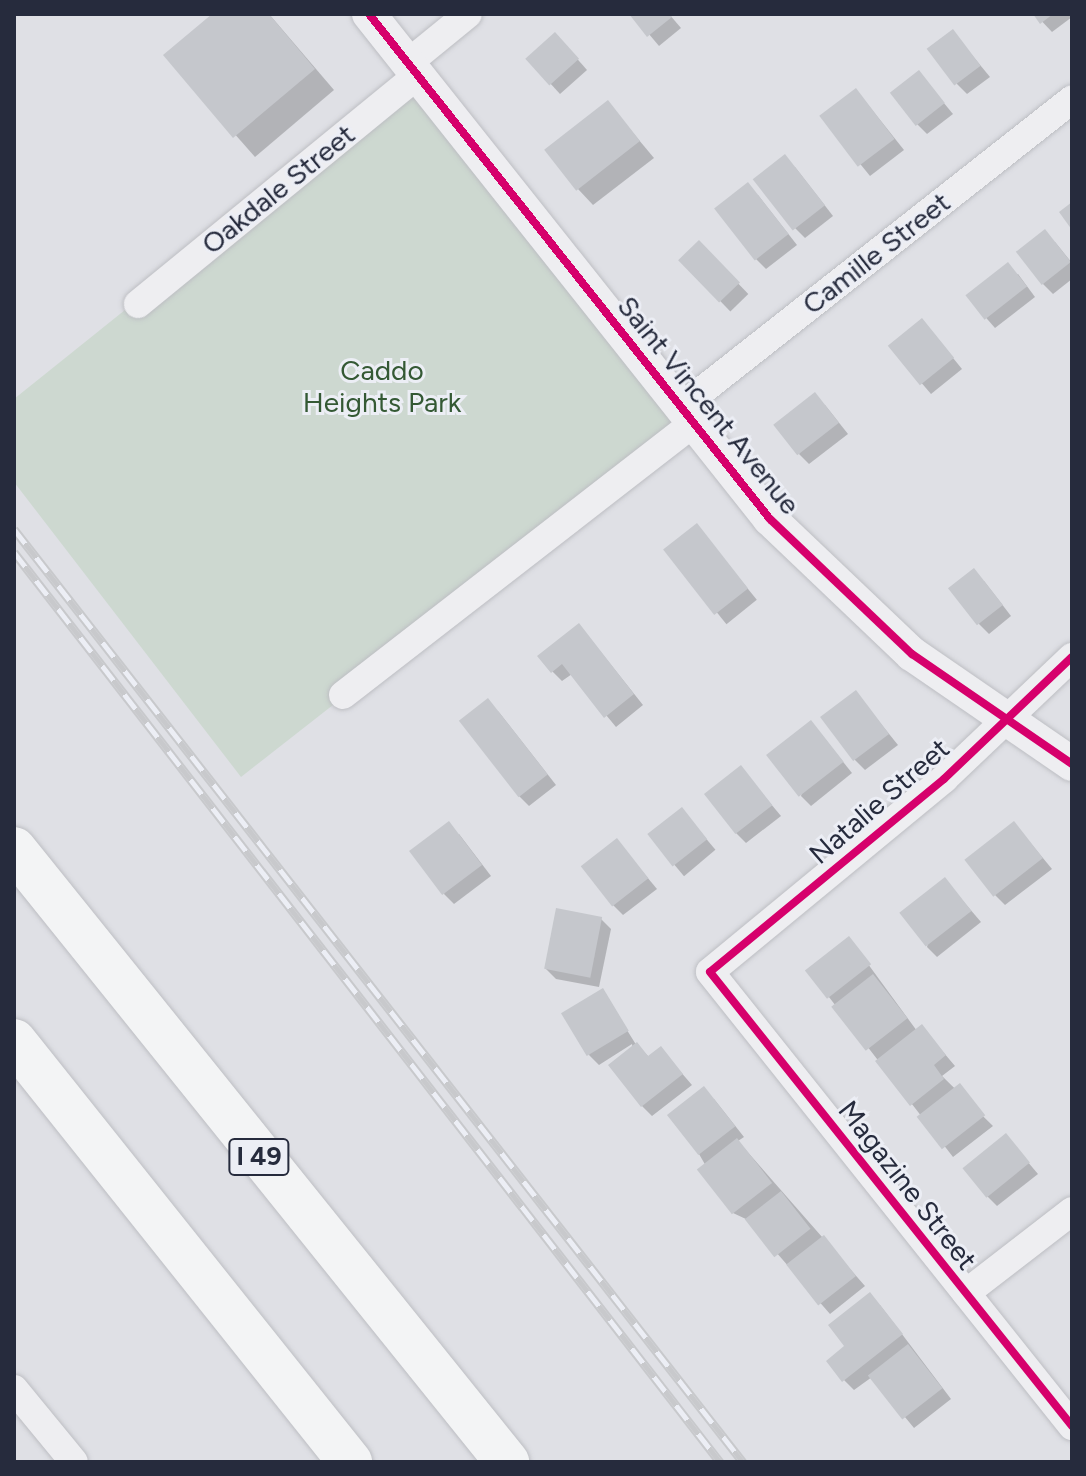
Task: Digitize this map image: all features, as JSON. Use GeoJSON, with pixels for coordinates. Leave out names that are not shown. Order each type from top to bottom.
{"type":"FeatureCollection","features":[{"type":"Feature","properties":{"kind":"highway"},"geometry":{"type":"LineString","coordinates":[[14,814],[187,1067]]}},
{"type":"Feature","properties":{"kind":"highway","name":"I 49"},"geometry":{"type":"LineString","coordinates":[[14,849],[507,1462]]}},
{"type":"Feature","properties":{"kind":"highway"},"geometry":{"type":"LineString","coordinates":[[14,1041],[350,1462]]}},
{"type":"Feature","properties":{"kind":"street","name":"Saint Vincent Avenue"},"geometry":{"type":"LineString","coordinates":[[369,14],[686,416],[842,593],[1000,721],[1072,764]]}},
{"type":"Feature","properties":{"kind":"street","name":"Oakdale Street"},"geometry":{"type":"LineString","coordinates":[[138,304],[413,69],[468,14]]}},
{"type":"Feature","properties":{"kind":"street","name":"Camille Street"},"geometry":{"type":"LineString","coordinates":[[343,695],[1072,99]]}},
{"type":"Feature","properties":{"kind":"street","name":"Natalie Street"},"geometry":{"type":"LineString","coordinates":[[710,972],[944,779],[1000,721],[1072,657]]}},
{"type":"Feature","properties":{"kind":"street","name":"Magazine Street"},"geometry":{"type":"LineString","coordinates":[[710,972],[1072,1426]]}},
{"type":"Feature","properties":{"kind":"street"},"geometry":{"type":"LineString","coordinates":[[966,1293],[1072,1211]]}},
{"type":"Feature","properties":{"kind":"street"},"geometry":{"type":"LineString","coordinates":[[14,1389],[74,1462]]}},
{"type":"Feature","properties":{"kind":"green space","name":"Caddo Heights Park"},"geometry":{"type":"Polygon","coordinates":[[[418,75],[692,424],[241,777],[14,482],[14,399],[418,75]]]}},
{"type":"Feature","properties":{"kind":"building"},"geometry":{"type":"Polygon","coordinates":[[[212,14],[269,14],[315,69],[233,138],[163,55],[212,14]]]}},
{"type":"Feature","properties":{"kind":"building"},"geometry":{"type":"Polygon","coordinates":[[[629,14],[669,14],[672,17],[647,37],[629,14]]]}},
{"type":"Feature","properties":{"kind":"building"},"geometry":{"type":"Polygon","coordinates":[[[1033,14],[1053,14],[1040,24],[1033,14]]]}},
{"type":"Feature","properties":{"kind":"building"},"geometry":{"type":"Polygon","coordinates":[[[953,29],[981,66],[954,86],[927,49],[953,29]]]}},
{"type":"Feature","properties":{"kind":"building"},"geometry":{"type":"Polygon","coordinates":[[[555,32],[579,59],[549,86],[525,59],[555,32]]]}},
{"type":"Feature","properties":{"kind":"building"},"geometry":{"type":"Polygon","coordinates":[[[919,70],[945,103],[916,126],[890,93],[919,70]]]}},
{"type":"Feature","properties":{"kind":"building"},"geometry":{"type":"Polygon","coordinates":[[[856,88],[895,139],[858,167],[819,116],[856,88]]]}},
{"type":"Feature","properties":{"kind":"building"},"geometry":{"type":"Polygon","coordinates":[[[608,100],[640,141],[576,191],[544,150],[608,100]]]}},
{"type":"Feature","properties":{"kind":"building"},"geometry":{"type":"Polygon","coordinates":[[[785,154],[825,205],[793,230],[753,179],[785,154]]]}},
{"type":"Feature","properties":{"kind":"building"},"geometry":{"type":"Polygon","coordinates":[[[748,182],[789,234],[755,260],[714,208],[748,182]]]}},
{"type":"Feature","properties":{"kind":"building"},"geometry":{"type":"Polygon","coordinates":[[[1072,202],[1072,230],[1059,212],[1072,202]]]}},
{"type":"Feature","properties":{"kind":"building"},"geometry":{"type":"Polygon","coordinates":[[[1045,229],[1071,262],[1042,285],[1016,252],[1045,229]]]}},
{"type":"Feature","properties":{"kind":"building"},"geometry":{"type":"Polygon","coordinates":[[[699,240],[740,282],[719,303],[678,260],[699,240]]]}},
{"type":"Feature","properties":{"kind":"building"},"geometry":{"type":"Polygon","coordinates":[[[1008,262],[1027,286],[985,320],[965,295],[1008,262]]]}},
{"type":"Feature","properties":{"kind":"building"},"geometry":{"type":"Polygon","coordinates":[[[922,318],[954,358],[920,385],[888,346],[922,318]]]}},
{"type":"Feature","properties":{"kind":"building"},"geometry":{"type":"Polygon","coordinates":[[[815,392],[839,423],[797,455],[773,425],[815,392]]]}},
{"type":"Feature","properties":{"kind":"building"},"geometry":{"type":"Polygon","coordinates":[[[697,523],[748,588],[714,615],[663,549],[697,523]]]}},
{"type":"Feature","properties":{"kind":"building"},"geometry":{"type":"Polygon","coordinates":[[[974,568],[1003,605],[977,625],[948,588],[974,568]]]}},
{"type":"Feature","properties":{"kind":"building"},"geometry":{"type":"Polygon","coordinates":[[[579,623],[634,694],[604,718],[562,664],[551,673],[537,656],[579,623]]]}},
{"type":"Feature","properties":{"kind":"building"},"geometry":{"type":"Polygon","coordinates":[[[856,690],[889,734],[853,761],[820,717],[856,690]]]}},
{"type":"Feature","properties":{"kind":"building"},"geometry":{"type":"Polygon","coordinates":[[[488,698],[548,774],[519,797],[459,721],[488,698]]]}},
{"type":"Feature","properties":{"kind":"building"},"geometry":{"type":"Polygon","coordinates":[[[811,720],[844,762],[799,797],[766,755],[811,720]]]}},
{"type":"Feature","properties":{"kind":"building"},"geometry":{"type":"Polygon","coordinates":[[[741,765],[772,805],[735,834],[704,794],[741,765]]]}},
{"type":"Feature","properties":{"kind":"building"},"geometry":{"type":"Polygon","coordinates":[[[682,807],[707,839],[673,866],[647,834],[682,807]]]}},
{"type":"Feature","properties":{"kind":"building"},"geometry":{"type":"Polygon","coordinates":[[[449,821],[482,865],[442,895],[409,851],[449,821]]]}},
{"type":"Feature","properties":{"kind":"building"},"geometry":{"type":"Polygon","coordinates":[[[1014,821],[1043,858],[993,897],[964,860],[1014,821]]]}},
{"type":"Feature","properties":{"kind":"building"},"geometry":{"type":"Polygon","coordinates":[[[617,838],[648,878],[612,907],[581,866],[617,838]]]}},
{"type":"Feature","properties":{"kind":"building"},"geometry":{"type":"Polygon","coordinates":[[[945,877],[971,911],[926,947],[899,913],[945,877]]]}},
{"type":"Feature","properties":{"kind":"building"},"geometry":{"type":"Polygon","coordinates":[[[556,908],[602,917],[590,978],[544,969],[556,908]]]}},
{"type":"Feature","properties":{"kind":"building"},"geometry":{"type":"Polygon","coordinates":[[[849,936],[871,964],[827,999],[805,970],[849,936]]]}},
{"type":"Feature","properties":{"kind":"building"},"geometry":{"type":"Polygon","coordinates":[[[873,974],[907,1018],[866,1051],[831,1007],[873,974]]]}},
{"type":"Feature","properties":{"kind":"building"},"geometry":{"type":"Polygon","coordinates":[[[603,988],[629,1031],[587,1056],[561,1013],[603,988]]]}},
{"type":"Feature","properties":{"kind":"building"},"geometry":{"type":"Polygon","coordinates":[[[922,1024],[946,1055],[934,1065],[944,1079],[910,1106],[875,1061],[922,1024]]]}},
{"type":"Feature","properties":{"kind":"building"},"geometry":{"type":"Polygon","coordinates":[[[637,1042],[648,1056],[661,1046],[683,1074],[641,1107],[608,1065],[637,1042]]]}},
{"type":"Feature","properties":{"kind":"building"},"geometry":{"type":"Polygon","coordinates":[[[960,1083],[985,1115],[942,1149],[917,1117],[960,1083]]]}},
{"type":"Feature","properties":{"kind":"building"},"geometry":{"type":"Polygon","coordinates":[[[704,1086],[735,1126],[698,1155],[667,1115],[704,1086]]]}},
{"type":"Feature","properties":{"kind":"building"},"geometry":{"type":"Polygon","coordinates":[[[1006,1133],[1030,1163],[986,1198],[962,1168],[1006,1133]]]}},
{"type":"Feature","properties":{"kind":"building"},"geometry":{"type":"Polygon","coordinates":[[[737,1138],[772,1183],[732,1214],[697,1169],[737,1138]]]}},
{"type":"Feature","properties":{"kind":"building"},"geometry":{"type":"Polygon","coordinates":[[[781,1191],[811,1229],[774,1257],[745,1219],[781,1191]]]}},
{"type":"Feature","properties":{"kind":"building"},"geometry":{"type":"Polygon","coordinates":[[[824,1235],[856,1276],[818,1306],[786,1265],[824,1235]]]}},
{"type":"Feature","properties":{"kind":"building"},"geometry":{"type":"Polygon","coordinates":[[[870,1292],[903,1334],[842,1382],[826,1361],[844,1346],[828,1325],[870,1292]]]}},
{"type":"Feature","properties":{"kind":"building"},"geometry":{"type":"Polygon","coordinates":[[[908,1344],[942,1388],[902,1420],[868,1375],[908,1344]]]}},
{"type":"Feature","properties":{"kind":"railway"},"geometry":{"type":"LineString","coordinates":[[14,529],[743,1462]]}},
{"type":"Feature","properties":{"kind":"railway"},"geometry":{"type":"LineString","coordinates":[[14,552],[720,1462]]}},
{"type":"Feature","properties":{"kind":"cycle path"},"geometry":{"type":"LineString","coordinates":[[369,14],[770,519],[912,654],[1072,764]]}},
{"type":"Feature","properties":{"kind":"cycle path"},"geometry":{"type":"LineString","coordinates":[[1072,657],[944,779],[710,972],[1072,1426]]}}]}
